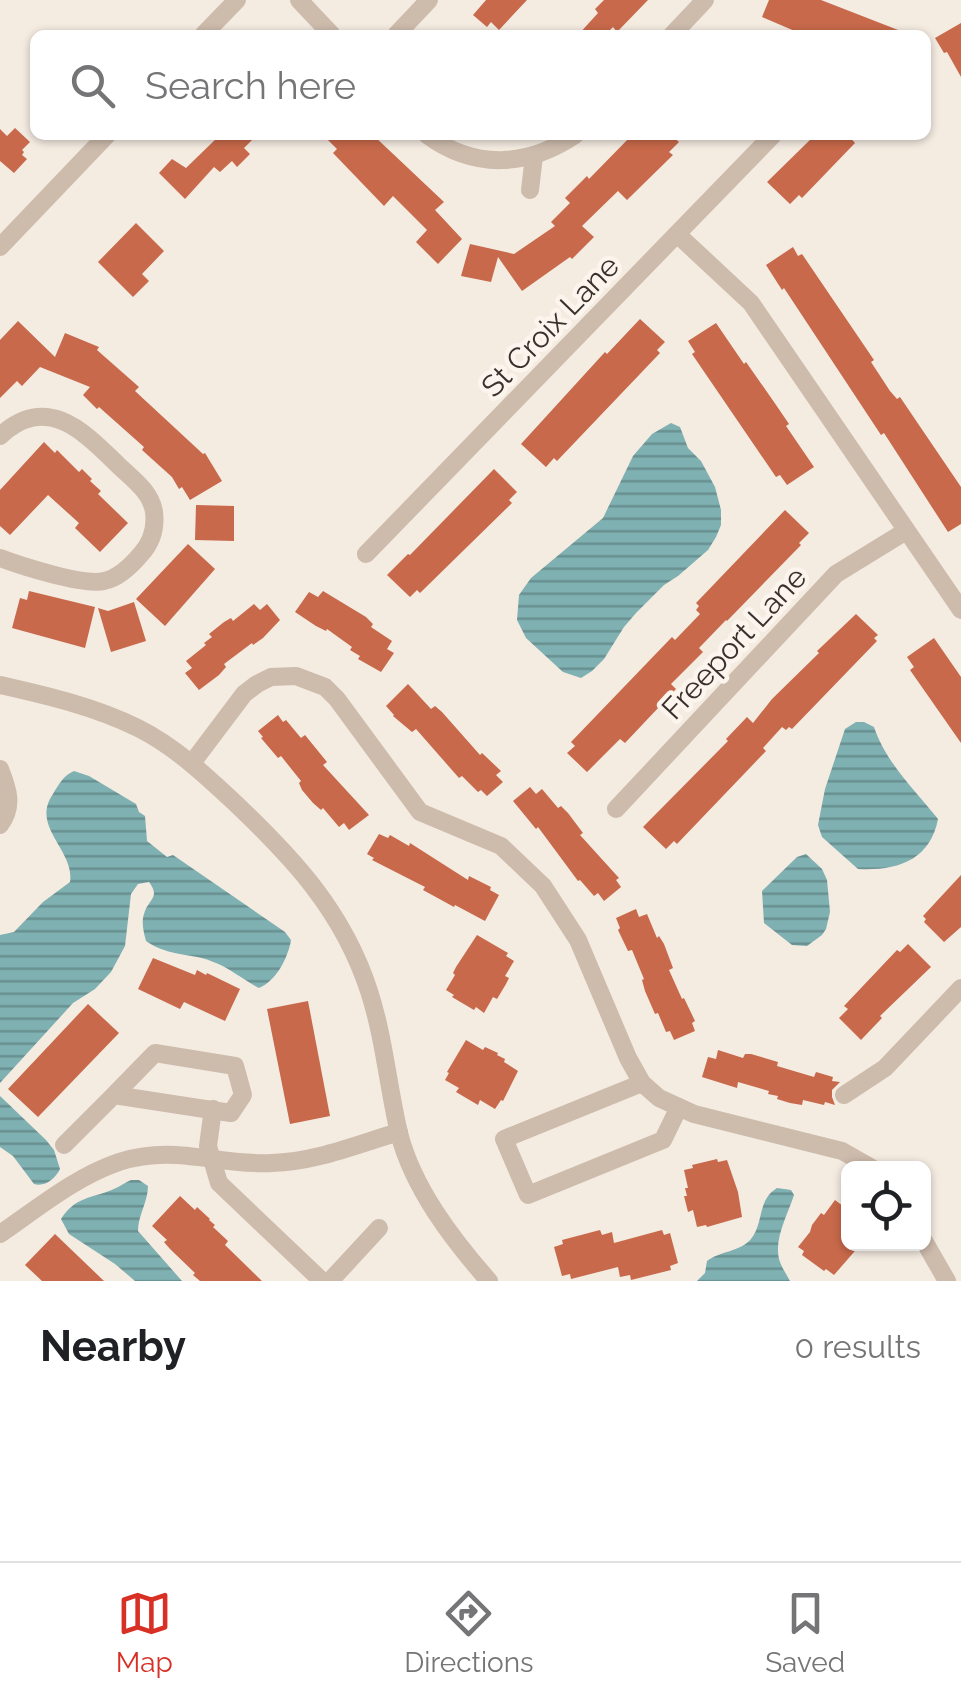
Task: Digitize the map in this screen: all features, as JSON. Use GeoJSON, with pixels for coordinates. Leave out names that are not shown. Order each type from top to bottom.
{"type":"FeatureCollection","features":[{"type":"Feature","properties":{"kind":"street"},"geometry":{"type":"LineString","coordinates":[[209,30],[237,0]]}},
{"type":"Feature","properties":{"kind":"street"},"geometry":{"type":"LineString","coordinates":[[299,0],[327,30]]}},
{"type":"Feature","properties":{"kind":"street"},"geometry":{"type":"LineString","coordinates":[[401,30],[429,0]]}},
{"type":"Feature","properties":{"kind":"street"},"geometry":{"type":"LineString","coordinates":[[677,30],[706,0]]}},
{"type":"Feature","properties":{"kind":"street"},"geometry":{"type":"LineString","coordinates":[[0,247],[102,140]]}},
{"type":"Feature","properties":{"kind":"street"},"geometry":{"type":"LineString","coordinates":[[435,140],[481,159],[505,161],[534,156],[568,140]]}},
{"type":"Feature","properties":{"kind":"street","name":"St Croix Lane"},"geometry":{"type":"LineString","coordinates":[[366,554],[767,140]]}},
{"type":"Feature","properties":{"kind":"street"},"geometry":{"type":"LineString","coordinates":[[530,190],[534,156]]}},
{"type":"Feature","properties":{"kind":"street"},"geometry":{"type":"LineString","coordinates":[[677,234],[751,304],[961,610]]}},
{"type":"Feature","properties":{"kind":"street"},"geometry":{"type":"LineString","coordinates":[[0,436],[18,423],[42,418],[68,422],[89,436],[149,498],[154,512],[150,542],[116,577],[92,582],[0,558]]}},
{"type":"Feature","properties":{"kind":"street","name":"Freeport Lane"},"geometry":{"type":"LineString","coordinates":[[616,809],[836,574],[906,531]]}},
{"type":"Feature","properties":{"kind":"street"},"geometry":{"type":"LineString","coordinates":[[192,764],[244,694],[257,684],[271,678],[296,676],[325,687],[338,699],[420,812],[501,846],[542,886],[578,940],[628,1058],[642,1083],[658,1098],[694,1114],[842,1151],[860,1161]]}},
{"type":"Feature","properties":{"kind":"street"},"geometry":{"type":"LineString","coordinates":[[0,685],[84,705],[158,739],[192,764],[284,850],[309,879],[340,926],[370,992],[400,1132],[414,1170],[432,1206],[490,1281]]}},
{"type":"Feature","properties":{"kind":"street"},"geometry":{"type":"LineString","coordinates":[[0,769],[10,797],[0,825]]}},
{"type":"Feature","properties":{"kind":"street"},"geometry":{"type":"LineString","coordinates":[[844,1095],[885,1068],[961,988]]}},
{"type":"Feature","properties":{"kind":"street"},"geometry":{"type":"LineString","coordinates":[[64,1144],[156,1053],[235,1066],[244,1095],[231,1112],[114,1095]]}},
{"type":"Feature","properties":{"kind":"street"},"geometry":{"type":"LineString","coordinates":[[642,1083],[504,1139],[528,1195],[663,1140],[678,1108]]}},
{"type":"Feature","properties":{"kind":"street"},"geometry":{"type":"LineString","coordinates":[[214,1110],[208,1146],[219,1183],[322,1281]]}},
{"type":"Feature","properties":{"kind":"street"},"geometry":{"type":"LineString","coordinates":[[0,1234],[78,1181],[122,1161],[162,1154],[278,1163],[400,1132]]}},
{"type":"Feature","properties":{"kind":"street"},"geometry":{"type":"LineString","coordinates":[[330,1281],[379,1228]]}},
{"type":"Feature","properties":{"kind":"street"},"geometry":{"type":"LineString","coordinates":[[929,1251],[947,1281]]}},
{"type":"Feature","properties":{"kind":"water"},"geometry":{"type":"Polygon","coordinates":[[[671,423],[680,427],[688,448],[701,461],[715,487],[721,510],[716,537],[708,550],[636,613],[592,671],[581,678],[563,672],[526,638],[517,620],[519,595],[531,578],[603,518],[633,456],[652,434],[671,423]]]}},
{"type":"Feature","properties":{"kind":"water"},"geometry":{"type":"Polygon","coordinates":[[[856,722],[874,727],[893,764],[938,819],[927,845],[898,865],[858,869],[822,837],[818,825],[825,789],[845,729],[856,722]]]}},
{"type":"Feature","properties":{"kind":"water"},"geometry":{"type":"Polygon","coordinates":[[[74,771],[136,804],[145,816],[147,841],[285,932],[291,940],[276,974],[259,988],[216,963],[173,953],[146,941],[144,914],[154,892],[149,882],[138,884],[131,894],[125,946],[111,972],[95,989],[73,1003],[0,1083],[0,935],[14,932],[43,902],[70,882],[66,859],[50,828],[47,806],[64,778],[74,771]]]}},
{"type":"Feature","properties":{"kind":"water"},"geometry":{"type":"Polygon","coordinates":[[[806,854],[822,869],[827,880],[830,912],[822,935],[807,946],[792,945],[764,923],[762,891],[797,857],[806,854]]]}},
{"type":"Feature","properties":{"kind":"water"},"geometry":{"type":"Polygon","coordinates":[[[0,1096],[54,1150],[60,1169],[49,1181],[34,1184],[13,1156],[0,1147],[0,1096]]]}},
{"type":"Feature","properties":{"kind":"water"},"geometry":{"type":"Polygon","coordinates":[[[131,1180],[148,1186],[138,1231],[182,1281],[135,1281],[69,1234],[61,1219],[77,1203],[131,1180]]]}},
{"type":"Feature","properties":{"kind":"water"},"geometry":{"type":"Polygon","coordinates":[[[777,1188],[791,1190],[794,1195],[778,1251],[790,1281],[697,1281],[705,1273],[707,1261],[751,1239],[766,1199],[777,1188]]]}},
{"type":"Feature","properties":{"kind":"building"},"geometry":{"type":"Polygon","coordinates":[[[486,0],[527,0],[499,30],[491,22],[487,27],[473,15],[486,0]]]}},
{"type":"Feature","properties":{"kind":"building"},"geometry":{"type":"Polygon","coordinates":[[[604,0],[648,0],[619,30],[583,30],[598,13],[595,9],[604,0]]]}},
{"type":"Feature","properties":{"kind":"building"},"geometry":{"type":"Polygon","coordinates":[[[769,0],[821,0],[898,30],[792,30],[762,17],[769,0]]]}},
{"type":"Feature","properties":{"kind":"building"},"geometry":{"type":"Polygon","coordinates":[[[961,23],[961,77],[935,38],[961,23]]]}},
{"type":"Feature","properties":{"kind":"building"},"geometry":{"type":"Polygon","coordinates":[[[15,128],[30,142],[22,150],[27,159],[14,173],[0,161],[0,129],[7,136],[15,128]]]}},
{"type":"Feature","properties":{"kind":"building"},"geometry":{"type":"Polygon","coordinates":[[[215,140],[252,140],[244,148],[250,154],[237,167],[232,161],[220,172],[214,167],[185,199],[159,173],[172,159],[186,168],[215,140]]]}},
{"type":"Feature","properties":{"kind":"building"},"geometry":{"type":"Polygon","coordinates":[[[328,140],[378,140],[444,202],[435,210],[462,239],[438,264],[416,242],[427,230],[393,196],[384,206],[333,153],[337,149],[328,140]]]}},
{"type":"Feature","properties":{"kind":"building"},"geometry":{"type":"Polygon","coordinates":[[[627,140],[679,142],[669,152],[673,155],[627,200],[618,191],[582,226],[594,237],[572,259],[522,291],[498,257],[491,282],[461,276],[470,244],[514,254],[555,226],[551,222],[570,203],[565,198],[587,176],[589,179],[627,140]]]}},
{"type":"Feature","properties":{"kind":"building"},"geometry":{"type":"Polygon","coordinates":[[[810,140],[855,143],[802,198],[799,195],[790,204],[767,182],[810,140]]]}},
{"type":"Feature","properties":{"kind":"building"},"geometry":{"type":"Polygon","coordinates":[[[136,223],[164,251],[142,274],[149,281],[133,297],[98,262],[136,223]]]}},
{"type":"Feature","properties":{"kind":"building"},"geometry":{"type":"Polygon","coordinates":[[[793,247],[798,256],[802,254],[874,360],[871,362],[890,391],[897,399],[900,397],[961,487],[961,524],[948,532],[766,265],[793,247]]]}},
{"type":"Feature","properties":{"kind":"building"},"geometry":{"type":"Polygon","coordinates":[[[640,319],[665,342],[657,350],[660,353],[557,461],[554,458],[546,467],[521,444],[640,319]]]}},
{"type":"Feature","properties":{"kind":"building"},"geometry":{"type":"Polygon","coordinates":[[[18,321],[55,357],[65,333],[99,347],[97,350],[139,387],[135,391],[205,453],[222,481],[190,500],[182,487],[179,489],[172,477],[142,450],[144,447],[83,395],[90,387],[40,367],[22,386],[17,381],[0,398],[0,340],[18,321]]]}},
{"type":"Feature","properties":{"kind":"building"},"geometry":{"type":"Polygon","coordinates":[[[716,323],[789,424],[786,426],[814,467],[787,485],[780,475],[776,477],[692,354],[695,352],[688,341],[716,323]]]}},
{"type":"Feature","properties":{"kind":"building"},"geometry":{"type":"Polygon","coordinates":[[[44,442],[79,472],[82,469],[101,491],[98,494],[128,523],[100,552],[75,528],[79,523],[48,495],[10,535],[0,526],[0,490],[44,442]]]}},
{"type":"Feature","properties":{"kind":"building"},"geometry":{"type":"Polygon","coordinates":[[[494,469],[517,492],[509,500],[512,503],[420,593],[417,590],[410,597],[387,575],[494,469]]]}},
{"type":"Feature","properties":{"kind":"building"},"geometry":{"type":"Polygon","coordinates":[[[196,505],[234,506],[234,541],[195,540],[196,505]]]}},
{"type":"Feature","properties":{"kind":"building"},"geometry":{"type":"Polygon","coordinates":[[[785,510],[809,533],[801,545],[699,648],[703,652],[671,684],[676,689],[625,743],[620,739],[587,772],[567,753],[575,746],[571,742],[672,637],[675,640],[700,614],[696,603],[785,510]]]}},
{"type":"Feature","properties":{"kind":"building"},"geometry":{"type":"Polygon","coordinates":[[[188,544],[215,569],[165,626],[136,599],[188,544]]]}},
{"type":"Feature","properties":{"kind":"building"},"geometry":{"type":"Polygon","coordinates":[[[29,591],[95,607],[85,648],[12,628],[20,598],[27,600],[29,591]]]}},
{"type":"Feature","properties":{"kind":"building"},"geometry":{"type":"Polygon","coordinates":[[[323,591],[366,617],[373,624],[371,627],[392,641],[387,649],[394,653],[381,672],[358,659],[360,656],[350,650],[352,647],[327,629],[295,612],[309,592],[318,597],[323,591]]]}},
{"type":"Feature","properties":{"kind":"building"},"geometry":{"type":"Polygon","coordinates":[[[134,602],[146,641],[111,652],[98,608],[108,611],[134,602]]]}},
{"type":"Feature","properties":{"kind":"building"},"geometry":{"type":"Polygon","coordinates":[[[254,604],[260,610],[267,604],[280,620],[263,638],[224,664],[226,667],[219,675],[199,690],[185,673],[192,668],[186,661],[206,645],[212,637],[209,634],[254,604]]]}},
{"type":"Feature","properties":{"kind":"building"},"geometry":{"type":"Polygon","coordinates":[[[856,614],[878,635],[874,638],[877,641],[792,729],[782,727],[763,748],[766,751],[677,844],[674,841],[666,849],[643,827],[747,717],[753,723],[856,614]]]}},
{"type":"Feature","properties":{"kind":"building"},"geometry":{"type":"Polygon","coordinates":[[[934,638],[961,677],[961,743],[910,670],[914,667],[907,657],[934,638]]]}},
{"type":"Feature","properties":{"kind":"building"},"geometry":{"type":"Polygon","coordinates":[[[408,684],[501,771],[496,775],[503,782],[487,796],[462,776],[459,778],[416,729],[412,732],[393,716],[386,706],[408,684]]]}},
{"type":"Feature","properties":{"kind":"building"},"geometry":{"type":"Polygon","coordinates":[[[278,715],[301,738],[305,735],[327,762],[323,765],[369,815],[349,830],[344,823],[339,827],[323,808],[313,803],[302,790],[301,781],[258,731],[278,715]]]}},
{"type":"Feature","properties":{"kind":"building"},"geometry":{"type":"Polygon","coordinates":[[[530,787],[536,794],[542,789],[558,808],[561,806],[568,813],[583,833],[580,835],[619,878],[616,880],[621,887],[604,901],[578,881],[538,827],[513,801],[530,787]]]}},
{"type":"Feature","properties":{"kind":"building"},"geometry":{"type":"Polygon","coordinates":[[[379,834],[388,838],[390,835],[409,846],[410,843],[468,880],[469,876],[491,887],[499,895],[485,921],[372,860],[367,854],[379,834]]]}},
{"type":"Feature","properties":{"kind":"building"},"geometry":{"type":"Polygon","coordinates":[[[961,875],[961,927],[944,942],[923,916],[961,875]]]}},
{"type":"Feature","properties":{"kind":"building"},"geometry":{"type":"Polygon","coordinates":[[[636,909],[639,917],[647,914],[657,938],[664,944],[673,968],[669,970],[695,1021],[695,1031],[674,1040],[658,1013],[655,1014],[632,950],[628,951],[618,930],[616,918],[636,909]]]}},
{"type":"Feature","properties":{"kind":"building"},"geometry":{"type":"Polygon","coordinates":[[[477,935],[508,953],[506,956],[514,961],[505,976],[509,978],[506,984],[484,1013],[446,990],[477,935]]]}},
{"type":"Feature","properties":{"kind":"building"},"geometry":{"type":"Polygon","coordinates":[[[908,944],[931,967],[861,1040],[839,1018],[848,1009],[844,1006],[897,950],[900,952],[908,944]]]}},
{"type":"Feature","properties":{"kind":"building"},"geometry":{"type":"Polygon","coordinates":[[[153,958],[195,975],[197,970],[207,973],[240,989],[225,1021],[184,1002],[180,1009],[138,989],[153,958]]]}},
{"type":"Feature","properties":{"kind":"building"},"geometry":{"type":"Polygon","coordinates":[[[308,1001],[330,1116],[290,1124],[267,1009],[308,1001]]]}},
{"type":"Feature","properties":{"kind":"building"},"geometry":{"type":"Polygon","coordinates":[[[88,1004],[119,1033],[38,1117],[8,1089],[88,1004]]]}},
{"type":"Feature","properties":{"kind":"building"},"geometry":{"type":"Polygon","coordinates":[[[466,1040],[498,1053],[518,1071],[495,1109],[480,1100],[478,1105],[445,1080],[466,1040]]]}},
{"type":"Feature","properties":{"kind":"building"},"geometry":{"type":"Polygon","coordinates":[[[718,1050],[743,1058],[751,1054],[814,1077],[816,1072],[833,1077],[832,1081],[840,1082],[832,1090],[835,1105],[803,1100],[802,1105],[790,1103],[768,1094],[769,1091],[738,1082],[737,1088],[702,1077],[708,1057],[716,1059],[718,1050]]]}},
{"type":"Feature","properties":{"kind":"building"},"geometry":{"type":"Polygon","coordinates":[[[717,1159],[727,1160],[742,1217],[697,1227],[684,1196],[688,1188],[684,1170],[717,1159]]]}},
{"type":"Feature","properties":{"kind":"building"},"geometry":{"type":"Polygon","coordinates":[[[180,1196],[210,1219],[228,1241],[225,1245],[262,1281],[200,1281],[193,1275],[152,1226],[180,1196]]]}},
{"type":"Feature","properties":{"kind":"building"},"geometry":{"type":"Polygon","coordinates":[[[835,1200],[841,1205],[841,1251],[855,1251],[834,1275],[802,1255],[804,1251],[798,1247],[821,1213],[824,1215],[835,1200]]]}},
{"type":"Feature","properties":{"kind":"building"},"geometry":{"type":"Polygon","coordinates":[[[600,1230],[602,1235],[612,1232],[614,1243],[662,1230],[664,1235],[670,1233],[678,1263],[670,1266],[671,1270],[631,1280],[630,1275],[620,1277],[618,1267],[571,1279],[570,1274],[562,1276],[554,1247],[563,1244],[562,1240],[600,1230]]]}},
{"type":"Feature","properties":{"kind":"building"},"geometry":{"type":"Polygon","coordinates":[[[55,1234],[104,1281],[42,1281],[25,1265],[55,1234]]]}}]}
